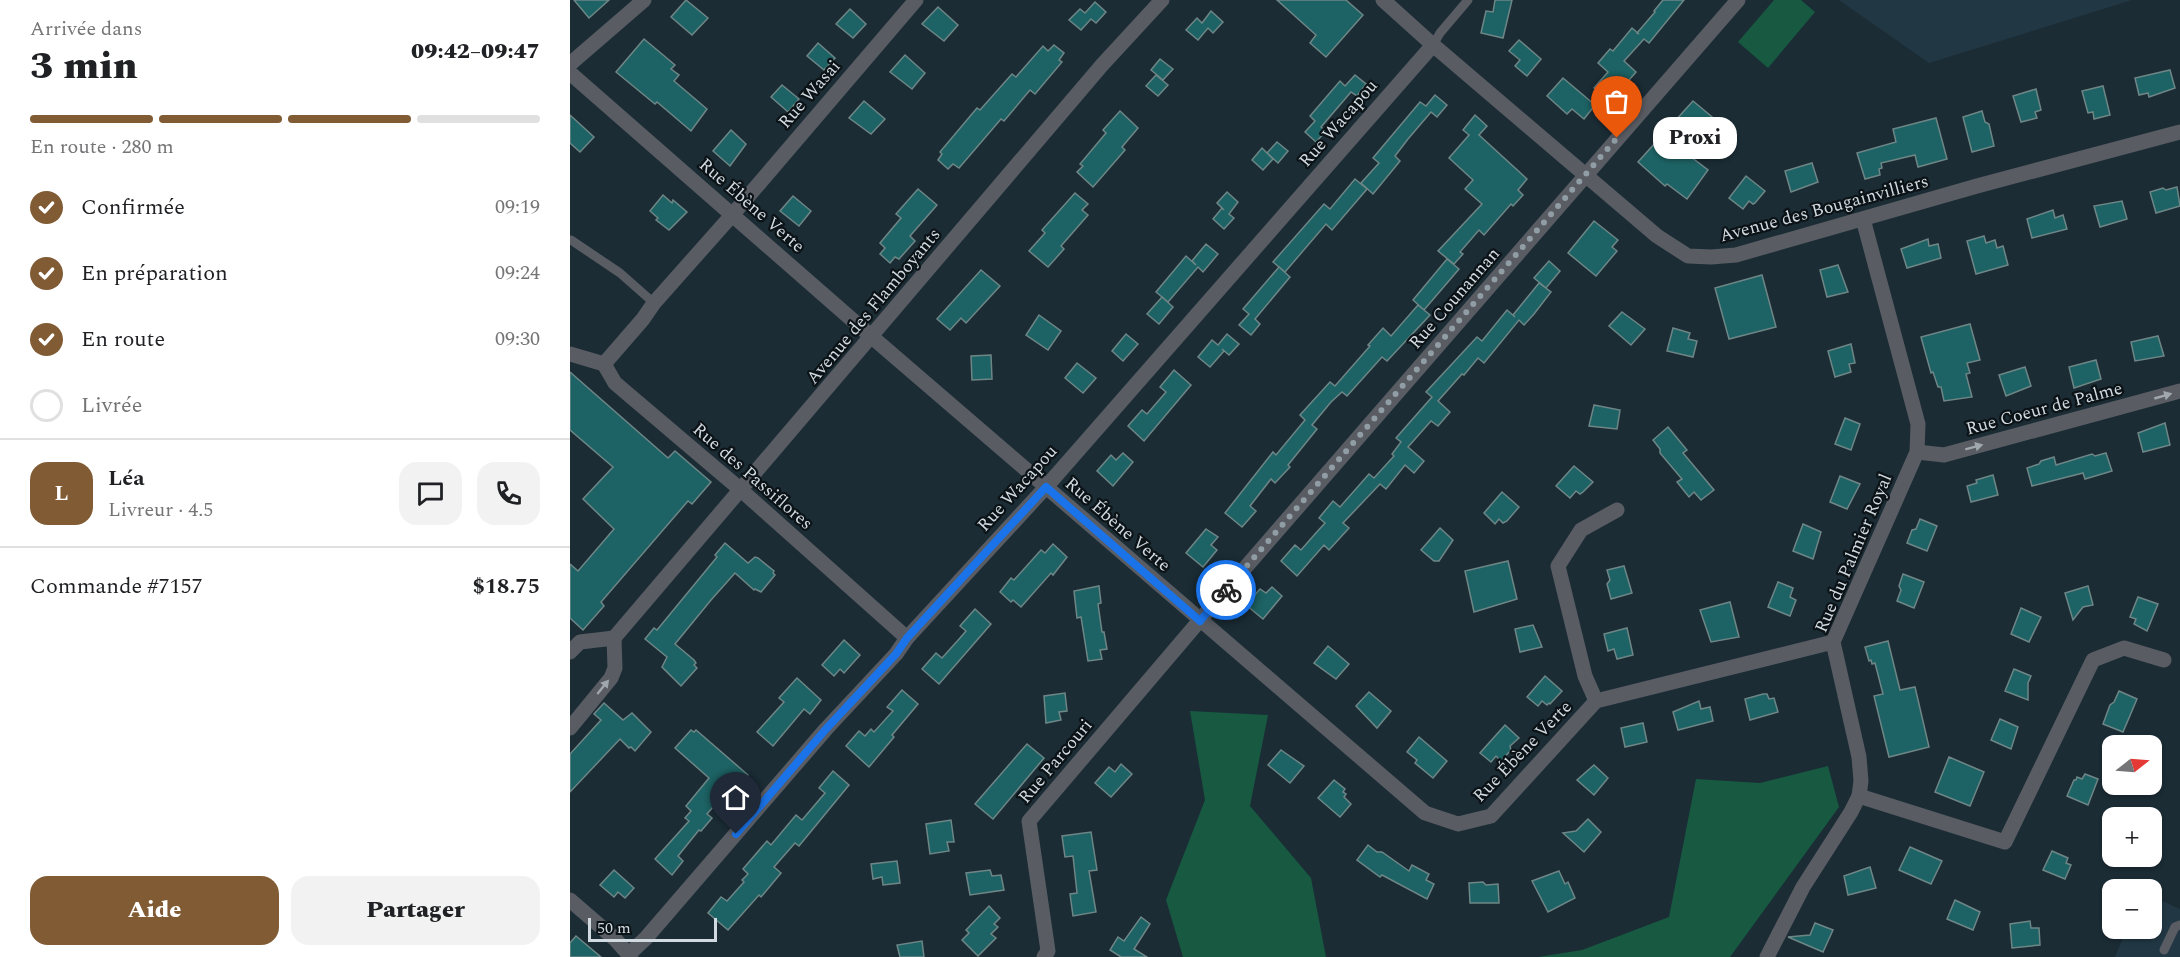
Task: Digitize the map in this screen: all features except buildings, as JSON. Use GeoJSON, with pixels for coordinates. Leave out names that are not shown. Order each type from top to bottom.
{"type":"FeatureCollection","features":[{"type":"Feature","properties":{"kind":"street"},"geometry":{"type":"LineString","coordinates":[[570,64],[644,0]]}},
{"type":"Feature","properties":{"kind":"street","name":"Rue Wasai"},"geometry":{"type":"LineString","coordinates":[[604,364],[916,0]]}},
{"type":"Feature","properties":{"kind":"street","name":"Avenue des Flamboyants"},"geometry":{"type":"LineString","coordinates":[[614,638],[1102,65],[1162,0]]}},
{"type":"Feature","properties":{"kind":"street","name":"Avenue des Bougainvilliers"},"geometry":{"type":"LineString","coordinates":[[1383,0],[1658,236],[1688,256],[1736,255],[1977,186],[2180,132]]}},
{"type":"Feature","properties":{"kind":"street","name":"Rue Counannan"},"geometry":{"type":"LineString","coordinates":[[1200,621],[1738,0]]}},
{"type":"Feature","properties":{"kind":"street","name":"Rue Wacapou"},"geometry":{"type":"LineString","coordinates":[[629,956],[826,729],[1046,487],[1433,45]]}},
{"type":"Feature","properties":{"kind":"street","name":"Rue Ébène Verte"},"geometry":{"type":"LineString","coordinates":[[570,73],[1200,621],[1425,813],[1458,824],[1491,816],[1596,701],[1833,642]]}},
{"type":"Feature","properties":{"kind":"street","name":"Rue du Palmier Royal"},"geometry":{"type":"LineString","coordinates":[[1767,957],[1803,887],[1851,812],[1858,796],[1861,781],[1859,758],[1833,642],[1917,452],[1917,424],[1863,219]]}},
{"type":"Feature","properties":{"kind":"street"},"geometry":{"type":"LineString","coordinates":[[570,354],[604,364]]}},
{"type":"Feature","properties":{"kind":"street","name":"Rue des Passiflores"},"geometry":{"type":"LineString","coordinates":[[604,364],[615,383],[741,490],[907,638]]}},
{"type":"Feature","properties":{"kind":"street","name":"Rue Coeur de Palme"},"geometry":{"type":"LineString","coordinates":[[1917,452],[1944,455],[2180,391]]}},
{"type":"Feature","properties":{"kind":"street"},"geometry":{"type":"LineString","coordinates":[[1596,701],[1586,676],[1558,566],[1581,530],[1617,510]]}},
{"type":"Feature","properties":{"kind":"street","name":"Rue Parcouri"},"geometry":{"type":"LineString","coordinates":[[1044,957],[1048,951],[1029,821],[1200,621]]}},
{"type":"Feature","properties":{"kind":"street"},"geometry":{"type":"LineString","coordinates":[[570,652],[580,642],[614,638],[615,668],[611,678],[570,728]]}},
{"type":"Feature","properties":{"kind":"street"},"geometry":{"type":"LineString","coordinates":[[1858,796],[2004,842],[2092,660],[2124,648],[2164,660]]}},
{"type":"Feature","properties":{"kind":"street"},"geometry":{"type":"LineString","coordinates":[[570,900],[615,939],[629,956]]}},
{"type":"Feature","properties":{"kind":"lane"},"geometry":{"type":"LineString","coordinates":[[1433,45],[1440,33],[1468,0]]}},
{"type":"Feature","properties":{"kind":"lane"},"geometry":{"type":"LineString","coordinates":[[571,240],[620,273],[654,303]]}},
{"type":"Feature","properties":{"kind":"lane"},"geometry":{"type":"LineString","coordinates":[[2164,950],[2175,927],[2180,925]]}},
{"type":"Feature","properties":{"kind":"shaded area"},"geometry":{"type":"Polygon","coordinates":[[[1839,0],[2132,0],[1929,63],[1839,0]]]}},
{"type":"Feature","properties":{"kind":"shaded area"},"geometry":{"type":"Polygon","coordinates":[[[2162,901],[2180,909],[2180,957],[2115,957],[2123,939],[2162,939],[2162,901]]]}},
{"type":"Feature","properties":{"kind":"green space"},"geometry":{"type":"Polygon","coordinates":[[[1774,0],[1801,0],[1815,12],[1768,68],[1738,42],[1774,0]]]}},
{"type":"Feature","properties":{"kind":"green space"},"geometry":{"type":"Polygon","coordinates":[[[1190,711],[1268,715],[1250,806],[1311,878],[1326,957],[1183,957],[1166,900],[1205,800],[1190,711]]]}},
{"type":"Feature","properties":{"kind":"green space"},"geometry":{"type":"Polygon","coordinates":[[[1828,766],[1839,807],[1730,957],[1538,957],[1582,950],[1669,917],[1696,779],[1760,783],[1828,766]]]}},
{"type":"Feature","properties":{"kind":"way so far"},"geometry":{"type":"LineString","coordinates":[[1226,590],[1617,138]]}},
{"type":"Feature","properties":{"kind":"place","name":"Proxi"},"geometry":{"type":"Point","coordinates":[1617,138]}},
{"type":"Feature","properties":{"kind":"route"},"geometry":{"type":"LineString","coordinates":[[736,834],[826,729],[896,654],[907,638],[1046,487],[1200,621],[1226,590]]}}]}
